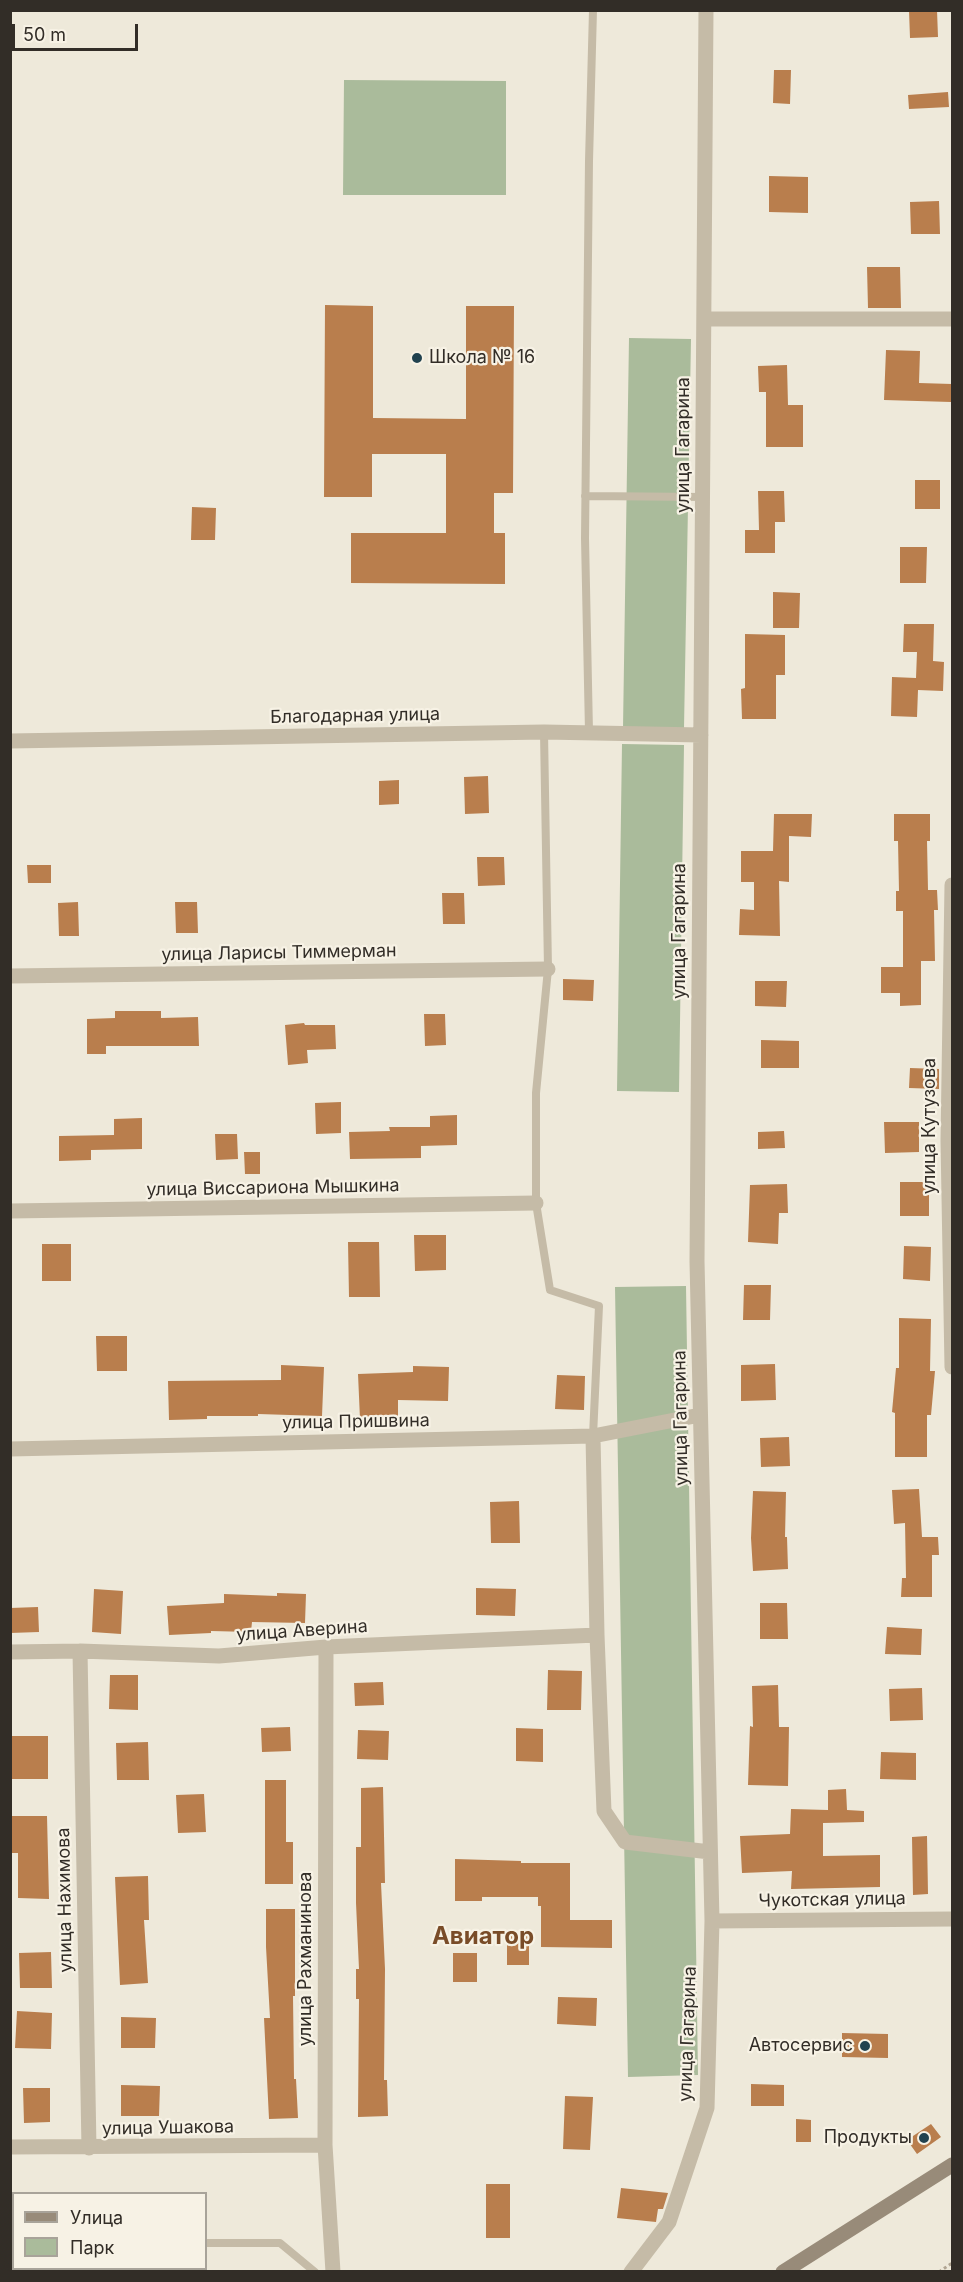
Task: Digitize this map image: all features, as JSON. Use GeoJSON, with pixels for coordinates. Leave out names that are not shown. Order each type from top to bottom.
{"type":"FeatureCollection","features":[{"type":"Feature","properties":{"kind":"main road"},"geometry":{"type":"LineString","coordinates":[[783,2271],[952,2165]]}},
{"type":"Feature","properties":{"kind":"street","name":"улица Гагарина"},"geometry":{"type":"LineString","coordinates":[[631,2271],[669,2222],[706,2108],[711,1921],[697,1261],[706,10]]}},
{"type":"Feature","properties":{"kind":"street"},"geometry":{"type":"LineString","coordinates":[[704,319],[952,319]]}},
{"type":"Feature","properties":{"kind":"street","name":"Благодарная улица"},"geometry":{"type":"LineString","coordinates":[[10,741],[544,732],[701,735]]}},
{"type":"Feature","properties":{"kind":"street","name":"улица Кутузова"},"geometry":{"type":"LineString","coordinates":[[952,885],[948,1140],[952,1367]]}},
{"type":"Feature","properties":{"kind":"street","name":"улица Ларисы Тиммерман"},"geometry":{"type":"LineString","coordinates":[[10,976],[548,969]]}},
{"type":"Feature","properties":{"kind":"street","name":"улица Виссариона Мышкина"},"geometry":{"type":"LineString","coordinates":[[10,1211],[536,1203]]}},
{"type":"Feature","properties":{"kind":"street","name":"улица Пришвина"},"geometry":{"type":"LineString","coordinates":[[10,1449],[593,1436],[700,1415]]}},
{"type":"Feature","properties":{"kind":"street"},"geometry":{"type":"LineString","coordinates":[[593,1436],[597,1635],[604,1811],[625,1842],[710,1852]]}},
{"type":"Feature","properties":{"kind":"street","name":"улица Аверина"},"geometry":{"type":"LineString","coordinates":[[10,1652],[81,1651],[219,1656],[326,1647],[597,1635]]}},
{"type":"Feature","properties":{"kind":"street","name":"улица Рахманинова"},"geometry":{"type":"LineString","coordinates":[[326,1647],[325,2145],[333,2271]]}},
{"type":"Feature","properties":{"kind":"street","name":"улица Нахимова"},"geometry":{"type":"LineString","coordinates":[[81,1651],[89,2148]]}},
{"type":"Feature","properties":{"kind":"street","name":"Чукотская улица"},"geometry":{"type":"LineString","coordinates":[[711,1921],[952,1918]]}},
{"type":"Feature","properties":{"kind":"street","name":"улица Ушакова"},"geometry":{"type":"LineString","coordinates":[[10,2147],[325,2145]]}},
{"type":"Feature","properties":{"kind":"lane"},"geometry":{"type":"LineString","coordinates":[[589,732],[585,495],[593,10]]}},
{"type":"Feature","properties":{"kind":"lane"},"geometry":{"type":"LineString","coordinates":[[585,495],[703,497]]}},
{"type":"Feature","properties":{"kind":"lane"},"geometry":{"type":"LineString","coordinates":[[544,732],[548,969],[536,1093],[536,1203],[550,1290],[599,1306],[593,1436]]}},
{"type":"Feature","properties":{"kind":"lane"},"geometry":{"type":"LineString","coordinates":[[207,2243],[280,2243],[315,2271]]}},
{"type":"Feature","properties":{"kind":"path"},"geometry":{"type":"LineString","coordinates":[[939,2271],[952,2263]]}},
{"type":"Feature","properties":{"kind":"green space"},"geometry":{"type":"Polygon","coordinates":[[[344,80],[506,81],[506,195],[343,195],[344,80]]]}},
{"type":"Feature","properties":{"kind":"green space"},"geometry":{"type":"Polygon","coordinates":[[[629,338],[691,339],[684,728],[623,728],[629,338]]]}},
{"type":"Feature","properties":{"kind":"green space"},"geometry":{"type":"Polygon","coordinates":[[[622,744],[684,745],[679,1092],[617,1091],[622,744]]]}},
{"type":"Feature","properties":{"kind":"green space"},"geometry":{"type":"Polygon","coordinates":[[[686,1286],[698,2075],[628,2077],[615,1287],[686,1286]]]}},
{"type":"Feature","properties":{"kind":"building"},"geometry":{"type":"Polygon","coordinates":[[[909,10],[937,10],[938,37],[910,38],[909,10]]]}},
{"type":"Feature","properties":{"kind":"building"},"geometry":{"type":"Polygon","coordinates":[[[774,70],[791,70],[790,104],[773,103],[774,70]]]}},
{"type":"Feature","properties":{"kind":"building"},"geometry":{"type":"Polygon","coordinates":[[[948,92],[949,107],[909,109],[908,95],[948,92]]]}},
{"type":"Feature","properties":{"kind":"building"},"geometry":{"type":"Polygon","coordinates":[[[769,176],[808,177],[808,213],[769,212],[769,176]]]}},
{"type":"Feature","properties":{"kind":"building"},"geometry":{"type":"Polygon","coordinates":[[[939,201],[940,234],[911,234],[910,202],[939,201]]]}},
{"type":"Feature","properties":{"kind":"building"},"geometry":{"type":"Polygon","coordinates":[[[867,267],[900,267],[901,308],[868,308],[867,267]]]}},
{"type":"Feature","properties":{"kind":"building"},"geometry":{"type":"Polygon","coordinates":[[[325,305],[373,306],[373,418],[466,419],[466,306],[514,306],[513,493],[494,493],[494,533],[505,533],[505,584],[351,583],[351,533],[446,533],[446,454],[372,454],[372,497],[324,497],[325,305]]]}},
{"type":"Feature","properties":{"kind":"building"},"geometry":{"type":"Polygon","coordinates":[[[886,350],[920,351],[919,383],[952,384],[951,402],[884,400],[886,350]]]}},
{"type":"Feature","properties":{"kind":"building"},"geometry":{"type":"Polygon","coordinates":[[[787,365],[788,405],[803,405],[803,447],[766,447],[766,392],[759,392],[758,366],[787,365]]]}},
{"type":"Feature","properties":{"kind":"building"},"geometry":{"type":"Polygon","coordinates":[[[915,480],[940,480],[940,509],[915,509],[915,480]]]}},
{"type":"Feature","properties":{"kind":"building"},"geometry":{"type":"Polygon","coordinates":[[[758,491],[784,491],[785,522],[775,522],[775,553],[745,553],[745,530],[759,530],[758,491]]]}},
{"type":"Feature","properties":{"kind":"building"},"geometry":{"type":"Polygon","coordinates":[[[192,507],[216,508],[215,540],[191,540],[192,507]]]}},
{"type":"Feature","properties":{"kind":"building"},"geometry":{"type":"Polygon","coordinates":[[[900,547],[927,547],[926,583],[900,583],[900,547]]]}},
{"type":"Feature","properties":{"kind":"building"},"geometry":{"type":"Polygon","coordinates":[[[773,592],[800,593],[799,628],[773,628],[773,592]]]}},
{"type":"Feature","properties":{"kind":"building"},"geometry":{"type":"Polygon","coordinates":[[[904,624],[934,624],[933,661],[944,662],[943,691],[918,690],[917,717],[891,716],[892,677],[916,678],[917,652],[903,652],[904,624]]]}},
{"type":"Feature","properties":{"kind":"building"},"geometry":{"type":"Polygon","coordinates":[[[745,634],[785,635],[785,675],[776,675],[776,719],[742,719],[741,689],[745,688],[745,634]]]}},
{"type":"Feature","properties":{"kind":"building"},"geometry":{"type":"Polygon","coordinates":[[[488,776],[489,813],[465,814],[464,777],[488,776]]]}},
{"type":"Feature","properties":{"kind":"building"},"geometry":{"type":"Polygon","coordinates":[[[399,780],[399,804],[379,805],[379,781],[399,780]]]}},
{"type":"Feature","properties":{"kind":"building"},"geometry":{"type":"Polygon","coordinates":[[[774,814],[812,814],[811,837],[789,836],[789,882],[779,881],[780,936],[739,935],[740,909],[754,910],[754,882],[741,882],[741,851],[773,851],[774,814]]]}},
{"type":"Feature","properties":{"kind":"building"},"geometry":{"type":"Polygon","coordinates":[[[894,814],[930,814],[930,841],[927,841],[928,890],[937,890],[938,910],[934,910],[935,961],[921,961],[921,1005],[900,1006],[900,993],[881,993],[881,967],[903,967],[903,911],[896,911],[896,891],[899,891],[898,841],[894,841],[894,814]]]}},
{"type":"Feature","properties":{"kind":"building"},"geometry":{"type":"Polygon","coordinates":[[[477,857],[504,857],[505,885],[478,886],[477,857]]]}},
{"type":"Feature","properties":{"kind":"building"},"geometry":{"type":"Polygon","coordinates":[[[27,865],[51,865],[51,883],[28,883],[27,865]]]}},
{"type":"Feature","properties":{"kind":"building"},"geometry":{"type":"Polygon","coordinates":[[[442,893],[464,893],[465,924],[443,924],[442,893]]]}},
{"type":"Feature","properties":{"kind":"building"},"geometry":{"type":"Polygon","coordinates":[[[78,902],[79,936],[59,936],[58,903],[78,902]]]}},
{"type":"Feature","properties":{"kind":"building"},"geometry":{"type":"Polygon","coordinates":[[[175,902],[197,902],[198,933],[176,933],[175,902]]]}},
{"type":"Feature","properties":{"kind":"building"},"geometry":{"type":"Polygon","coordinates":[[[563,979],[594,980],[593,1001],[563,1000],[563,979]]]}},
{"type":"Feature","properties":{"kind":"building"},"geometry":{"type":"Polygon","coordinates":[[[755,981],[787,981],[786,1007],[755,1006],[755,981]]]}},
{"type":"Feature","properties":{"kind":"building"},"geometry":{"type":"Polygon","coordinates":[[[115,1011],[161,1011],[161,1018],[198,1017],[199,1046],[106,1046],[106,1054],[87,1054],[87,1019],[115,1018],[115,1011]]]}},
{"type":"Feature","properties":{"kind":"building"},"geometry":{"type":"Polygon","coordinates":[[[424,1014],[445,1014],[446,1045],[425,1046],[424,1014]]]}},
{"type":"Feature","properties":{"kind":"building"},"geometry":{"type":"Polygon","coordinates":[[[304,1023],[305,1025],[335,1025],[336,1049],[307,1050],[308,1063],[288,1065],[285,1025],[304,1023]]]}},
{"type":"Feature","properties":{"kind":"building"},"geometry":{"type":"Polygon","coordinates":[[[761,1040],[799,1041],[799,1068],[761,1068],[761,1040]]]}},
{"type":"Feature","properties":{"kind":"building"},"geometry":{"type":"Polygon","coordinates":[[[910,1068],[939,1069],[939,1089],[909,1088],[910,1068]]]}},
{"type":"Feature","properties":{"kind":"building"},"geometry":{"type":"Polygon","coordinates":[[[341,1102],[341,1133],[316,1134],[315,1103],[341,1102]]]}},
{"type":"Feature","properties":{"kind":"building"},"geometry":{"type":"Polygon","coordinates":[[[457,1115],[457,1145],[421,1146],[421,1158],[350,1159],[349,1132],[390,1131],[389,1127],[430,1127],[430,1116],[457,1115]]]}},
{"type":"Feature","properties":{"kind":"building"},"geometry":{"type":"Polygon","coordinates":[[[142,1118],[142,1149],[91,1150],[91,1160],[59,1161],[59,1136],[114,1135],[114,1119],[142,1118]]]}},
{"type":"Feature","properties":{"kind":"building"},"geometry":{"type":"Polygon","coordinates":[[[884,1122],[919,1122],[919,1152],[885,1153],[884,1122]]]}},
{"type":"Feature","properties":{"kind":"building"},"geometry":{"type":"Polygon","coordinates":[[[784,1131],[785,1148],[758,1149],[758,1132],[784,1131]]]}},
{"type":"Feature","properties":{"kind":"building"},"geometry":{"type":"Polygon","coordinates":[[[215,1134],[237,1134],[238,1159],[216,1160],[215,1134]]]}},
{"type":"Feature","properties":{"kind":"building"},"geometry":{"type":"Polygon","coordinates":[[[244,1152],[260,1152],[260,1174],[245,1174],[244,1152]]]}},
{"type":"Feature","properties":{"kind":"building"},"geometry":{"type":"Polygon","coordinates":[[[900,1182],[929,1182],[929,1216],[900,1216],[900,1182]]]}},
{"type":"Feature","properties":{"kind":"building"},"geometry":{"type":"Polygon","coordinates":[[[787,1184],[788,1213],[779,1213],[778,1244],[748,1242],[750,1185],[787,1184]]]}},
{"type":"Feature","properties":{"kind":"building"},"geometry":{"type":"Polygon","coordinates":[[[414,1235],[446,1235],[446,1270],[415,1271],[414,1235]]]}},
{"type":"Feature","properties":{"kind":"building"},"geometry":{"type":"Polygon","coordinates":[[[348,1242],[379,1242],[380,1297],[349,1297],[348,1242]]]}},
{"type":"Feature","properties":{"kind":"building"},"geometry":{"type":"Polygon","coordinates":[[[42,1244],[71,1244],[71,1281],[42,1281],[42,1244]]]}},
{"type":"Feature","properties":{"kind":"building"},"geometry":{"type":"Polygon","coordinates":[[[904,1246],[931,1247],[930,1281],[903,1279],[904,1246]]]}},
{"type":"Feature","properties":{"kind":"building"},"geometry":{"type":"Polygon","coordinates":[[[744,1285],[771,1285],[770,1320],[743,1320],[744,1285]]]}},
{"type":"Feature","properties":{"kind":"building"},"geometry":{"type":"Polygon","coordinates":[[[899,1318],[931,1319],[930,1371],[935,1371],[931,1415],[927,1415],[927,1457],[895,1457],[895,1413],[892,1412],[896,1368],[899,1368],[899,1318]]]}},
{"type":"Feature","properties":{"kind":"building"},"geometry":{"type":"Polygon","coordinates":[[[96,1336],[127,1336],[127,1371],[97,1371],[96,1336]]]}},
{"type":"Feature","properties":{"kind":"building"},"geometry":{"type":"Polygon","coordinates":[[[775,1364],[776,1400],[741,1401],[741,1365],[775,1364]]]}},
{"type":"Feature","properties":{"kind":"building"},"geometry":{"type":"Polygon","coordinates":[[[281,1365],[324,1367],[322,1416],[258,1414],[258,1416],[207,1416],[207,1419],[169,1420],[168,1381],[281,1380],[281,1365]]]}},
{"type":"Feature","properties":{"kind":"building"},"geometry":{"type":"Polygon","coordinates":[[[413,1366],[449,1367],[448,1401],[398,1400],[398,1417],[360,1419],[358,1374],[413,1372],[413,1366]]]}},
{"type":"Feature","properties":{"kind":"building"},"geometry":{"type":"Polygon","coordinates":[[[557,1375],[585,1376],[584,1410],[555,1409],[557,1375]]]}},
{"type":"Feature","properties":{"kind":"building"},"geometry":{"type":"Polygon","coordinates":[[[789,1437],[790,1466],[761,1467],[760,1438],[789,1437]]]}},
{"type":"Feature","properties":{"kind":"building"},"geometry":{"type":"Polygon","coordinates":[[[919,1489],[922,1537],[938,1537],[939,1555],[932,1555],[932,1597],[901,1597],[902,1578],[906,1578],[905,1523],[894,1524],[892,1490],[919,1489]]]}},
{"type":"Feature","properties":{"kind":"building"},"geometry":{"type":"Polygon","coordinates":[[[753,1491],[786,1492],[785,1537],[787,1537],[788,1569],[753,1571],[751,1538],[753,1491]]]}},
{"type":"Feature","properties":{"kind":"building"},"geometry":{"type":"Polygon","coordinates":[[[519,1501],[520,1543],[491,1543],[490,1502],[519,1501]]]}},
{"type":"Feature","properties":{"kind":"building"},"geometry":{"type":"Polygon","coordinates":[[[476,1588],[516,1589],[515,1616],[476,1615],[476,1588]]]}},
{"type":"Feature","properties":{"kind":"building"},"geometry":{"type":"Polygon","coordinates":[[[94,1589],[123,1591],[121,1634],[92,1632],[94,1589]]]}},
{"type":"Feature","properties":{"kind":"building"},"geometry":{"type":"Polygon","coordinates":[[[277,1593],[306,1594],[305,1623],[252,1622],[251,1632],[211,1631],[211,1633],[169,1635],[167,1606],[224,1603],[224,1594],[277,1596],[277,1593]]]}},
{"type":"Feature","properties":{"kind":"building"},"geometry":{"type":"Polygon","coordinates":[[[760,1603],[787,1603],[788,1639],[760,1639],[760,1603]]]}},
{"type":"Feature","properties":{"kind":"building"},"geometry":{"type":"Polygon","coordinates":[[[38,1607],[39,1632],[10,1633],[10,1608],[38,1607]]]}},
{"type":"Feature","properties":{"kind":"building"},"geometry":{"type":"Polygon","coordinates":[[[887,1627],[922,1629],[921,1655],[885,1654],[887,1627]]]}},
{"type":"Feature","properties":{"kind":"building"},"geometry":{"type":"Polygon","coordinates":[[[548,1670],[582,1671],[581,1710],[547,1710],[548,1670]]]}},
{"type":"Feature","properties":{"kind":"building"},"geometry":{"type":"Polygon","coordinates":[[[110,1675],[138,1675],[138,1710],[109,1709],[110,1675]]]}},
{"type":"Feature","properties":{"kind":"building"},"geometry":{"type":"Polygon","coordinates":[[[383,1682],[384,1705],[355,1706],[354,1683],[383,1682]]]}},
{"type":"Feature","properties":{"kind":"building"},"geometry":{"type":"Polygon","coordinates":[[[778,1685],[779,1727],[789,1727],[788,1786],[748,1785],[750,1726],[753,1727],[752,1686],[778,1685]]]}},
{"type":"Feature","properties":{"kind":"building"},"geometry":{"type":"Polygon","coordinates":[[[922,1688],[923,1720],[890,1721],[889,1689],[922,1688]]]}},
{"type":"Feature","properties":{"kind":"building"},"geometry":{"type":"Polygon","coordinates":[[[290,1727],[291,1751],[262,1752],[261,1728],[290,1727]]]}},
{"type":"Feature","properties":{"kind":"building"},"geometry":{"type":"Polygon","coordinates":[[[516,1728],[543,1729],[543,1762],[516,1761],[516,1728]]]}},
{"type":"Feature","properties":{"kind":"building"},"geometry":{"type":"Polygon","coordinates":[[[358,1730],[389,1731],[388,1760],[357,1759],[358,1730]]]}},
{"type":"Feature","properties":{"kind":"building"},"geometry":{"type":"Polygon","coordinates":[[[10,1736],[48,1736],[48,1779],[10,1779],[10,1736]]]}},
{"type":"Feature","properties":{"kind":"building"},"geometry":{"type":"Polygon","coordinates":[[[148,1742],[149,1780],[117,1780],[116,1743],[148,1742]]]}},
{"type":"Feature","properties":{"kind":"building"},"geometry":{"type":"Polygon","coordinates":[[[881,1752],[916,1753],[916,1780],[880,1779],[881,1752]]]}},
{"type":"Feature","properties":{"kind":"building"},"geometry":{"type":"Polygon","coordinates":[[[265,1780],[286,1780],[286,1842],[293,1842],[293,1884],[265,1884],[265,1780]]]}},
{"type":"Feature","properties":{"kind":"building"},"geometry":{"type":"Polygon","coordinates":[[[383,1787],[385,1883],[381,1883],[385,1969],[384,2080],[387,2080],[388,2116],[358,2117],[359,1999],[356,1999],[356,1969],[359,1969],[356,1847],[361,1847],[361,1788],[383,1787]]]}},
{"type":"Feature","properties":{"kind":"building"},"geometry":{"type":"Polygon","coordinates":[[[846,1789],[847,1810],[864,1811],[864,1822],[823,1823],[823,1856],[880,1855],[880,1887],[791,1889],[792,1871],[742,1873],[740,1836],[790,1834],[791,1809],[828,1810],[828,1790],[846,1789]]]}},
{"type":"Feature","properties":{"kind":"building"},"geometry":{"type":"Polygon","coordinates":[[[204,1794],[206,1832],[178,1833],[176,1795],[204,1794]]]}},
{"type":"Feature","properties":{"kind":"building"},"geometry":{"type":"Polygon","coordinates":[[[10,1816],[47,1816],[49,1899],[18,1898],[18,1853],[10,1853],[10,1816]]]}},
{"type":"Feature","properties":{"kind":"building"},"geometry":{"type":"Polygon","coordinates":[[[927,1836],[928,1894],[913,1895],[912,1837],[927,1836]]]}},
{"type":"Feature","properties":{"kind":"building"},"geometry":{"type":"Polygon","coordinates":[[[455,1859],[570,1863],[570,1920],[612,1920],[612,1948],[541,1947],[541,1906],[538,1906],[538,1897],[482,1897],[482,1901],[455,1901],[455,1859]]]}},
{"type":"Feature","properties":{"kind":"building"},"geometry":{"type":"Polygon","coordinates":[[[148,1876],[149,1920],[144,1920],[148,1983],[120,1985],[115,1877],[148,1876]]]}},
{"type":"Feature","properties":{"kind":"building"},"geometry":{"type":"Polygon","coordinates":[[[266,1909],[295,1909],[294,2079],[296,2079],[298,2118],[269,2119],[264,2018],[270,2018],[266,1909]]]}},
{"type":"Feature","properties":{"kind":"building"},"geometry":{"type":"Polygon","coordinates":[[[507,1936],[529,1936],[529,1965],[507,1965],[507,1936]]]}},
{"type":"Feature","properties":{"kind":"building"},"geometry":{"type":"Polygon","coordinates":[[[51,1952],[52,1988],[20,1988],[19,1953],[51,1952]]]}},
{"type":"Feature","properties":{"kind":"building"},"geometry":{"type":"Polygon","coordinates":[[[453,1953],[477,1953],[477,1982],[453,1982],[453,1953]]]}},
{"type":"Feature","properties":{"kind":"building"},"geometry":{"type":"Polygon","coordinates":[[[558,1997],[597,1998],[596,2026],[557,2024],[558,1997]]]}},
{"type":"Feature","properties":{"kind":"building"},"geometry":{"type":"Polygon","coordinates":[[[17,2011],[52,2013],[51,2049],[15,2048],[17,2011]]]}},
{"type":"Feature","properties":{"kind":"building"},"geometry":{"type":"Polygon","coordinates":[[[121,2017],[156,2018],[155,2048],[121,2048],[121,2017]]]}},
{"type":"Feature","properties":{"kind":"building","name":"Автосервис"},"geometry":{"type":"Polygon","coordinates":[[[842,2033],[888,2034],[888,2058],[842,2057],[842,2033]]]}},
{"type":"Feature","properties":{"kind":"building"},"geometry":{"type":"Polygon","coordinates":[[[751,2084],[784,2085],[784,2106],[751,2106],[751,2084]]]}},
{"type":"Feature","properties":{"kind":"building"},"geometry":{"type":"Polygon","coordinates":[[[121,2085],[160,2086],[159,2116],[121,2116],[121,2085]]]}},
{"type":"Feature","properties":{"kind":"building"},"geometry":{"type":"Polygon","coordinates":[[[23,2088],[50,2088],[50,2122],[24,2123],[23,2088]]]}},
{"type":"Feature","properties":{"kind":"building"},"geometry":{"type":"Polygon","coordinates":[[[565,2096],[593,2097],[590,2150],[563,2149],[565,2096]]]}},
{"type":"Feature","properties":{"kind":"building"},"geometry":{"type":"Polygon","coordinates":[[[796,2119],[811,2120],[811,2142],[796,2142],[796,2119]]]}},
{"type":"Feature","properties":{"kind":"building","name":"Продукты"},"geometry":{"type":"Polygon","coordinates":[[[931,2124],[941,2137],[917,2154],[907,2140],[931,2124]]]}},
{"type":"Feature","properties":{"kind":"building"},"geometry":{"type":"Polygon","coordinates":[[[486,2184],[510,2184],[510,2238],[486,2238],[486,2184]]]}},
{"type":"Feature","properties":{"kind":"building"},"geometry":{"type":"Polygon","coordinates":[[[621,2188],[668,2193],[663,2209],[658,2209],[656,2222],[617,2218],[621,2188]]]}},
{"type":"Feature","properties":{"kind":"place","name":"Школа № 16"},"geometry":{"type":"Point","coordinates":[417,358]}},
{"type":"Feature","properties":{"kind":"place","name":"Автосервис"},"geometry":{"type":"Point","coordinates":[865,2046]}},
{"type":"Feature","properties":{"kind":"place","name":"Продукты"},"geometry":{"type":"Point","coordinates":[924,2138]}},
{"type":"Feature","properties":{"kind":"district","name":"Авиатор"},"geometry":{"type":"Point","coordinates":[483,1937]}}]}
